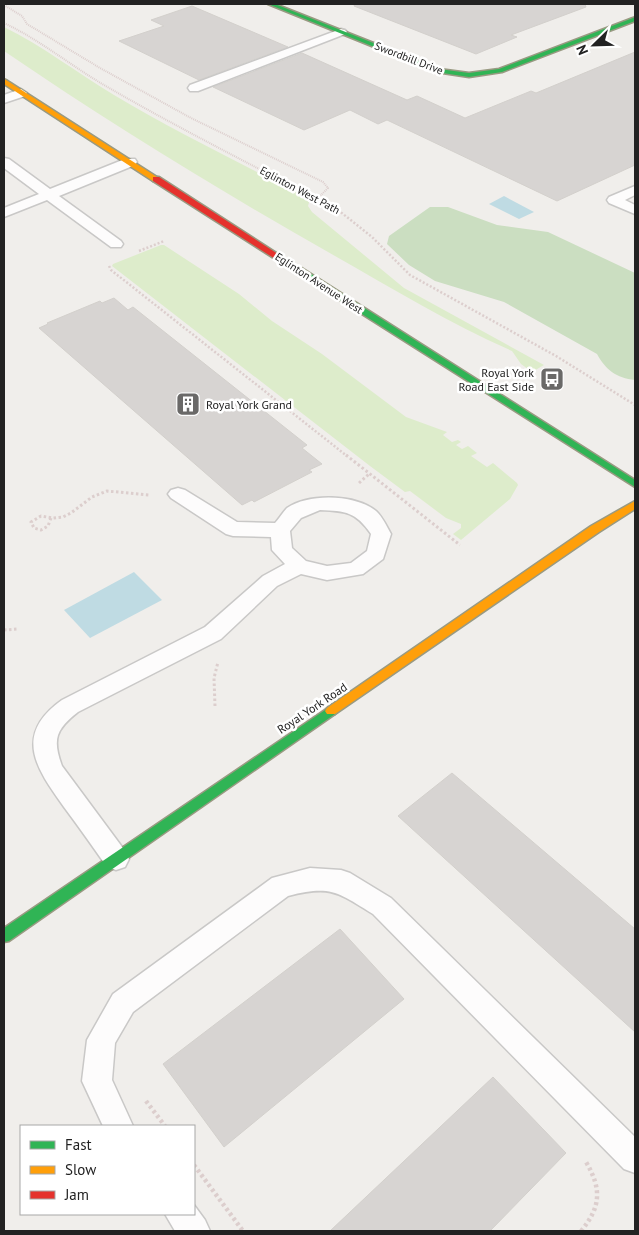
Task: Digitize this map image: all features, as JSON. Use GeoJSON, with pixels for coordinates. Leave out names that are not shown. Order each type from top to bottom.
{"type":"FeatureCollection","features":[{"type":"Feature","properties":{"kind":"main road","name":"Swordbill Drive"},"geometry":{"type":"LineString","coordinates":[[271,4],[438,71],[452,74],[476,75],[500,70],[635,19]]}},
{"type":"Feature","properties":{"kind":"main road","name":"Eglinton Avenue West"},"geometry":{"type":"LineString","coordinates":[[4,81],[635,484]]}},
{"type":"Feature","properties":{"kind":"main road","name":"Royal York Road"},"geometry":{"type":"LineString","coordinates":[[4,936],[595,529],[635,504]]}},
{"type":"Feature","properties":{"kind":"lane"},"geometry":{"type":"LineString","coordinates":[[194,88],[341,32]]}},
{"type":"Feature","properties":{"kind":"lane"},"geometry":{"type":"LineString","coordinates":[[4,99],[21,93]]}},
{"type":"Feature","properties":{"kind":"lane"},"geometry":{"type":"LineString","coordinates":[[4,162],[116,244]]}},
{"type":"Feature","properties":{"kind":"lane"},"geometry":{"type":"LineString","coordinates":[[4,213],[50,196],[130,162]]}},
{"type":"Feature","properties":{"kind":"lane"},"geometry":{"type":"LineString","coordinates":[[635,190],[614,200],[635,210]]}},
{"type":"Feature","properties":{"kind":"lane"},"geometry":{"type":"LineString","coordinates":[[178,494],[233,529],[280,530]]}},
{"type":"Feature","properties":{"kind":"lane"},"geometry":{"type":"LineString","coordinates":[[318,504],[346,504],[369,516],[381,534],[376,554],[356,569],[327,573],[299,566],[282,550],[280,530],[294,513],[318,504]]}},
{"type":"Feature","properties":{"kind":"lane"},"geometry":{"type":"LineString","coordinates":[[116,858],[51,770],[45,752],[46,732],[55,717],[70,706],[213,633],[270,581],[299,566]]}},
{"type":"Feature","properties":{"kind":"lane"},"geometry":{"type":"LineString","coordinates":[[118,1125],[97,1081],[101,1040],[123,1004],[281,886],[310,879],[341,881],[382,906],[635,1158]]}},
{"type":"Feature","properties":{"kind":"lane"},"geometry":{"type":"LineString","coordinates":[[182,1215],[194,1231]]}},
{"type":"Feature","properties":{"kind":"path"},"geometry":{"type":"LineString","coordinates":[[4,5],[22,16],[27,24],[100,68],[228,138],[323,182],[328,188],[318,198]]}},
{"type":"Feature","properties":{"kind":"path","name":"Eglinton West Path"},"geometry":{"type":"LineString","coordinates":[[4,24],[21,31],[101,83],[155,114],[338,210],[353,221],[410,275],[556,356],[635,405]]}},
{"type":"Feature","properties":{"kind":"path"},"geometry":{"type":"LineString","coordinates":[[131,255],[164,241]]}},
{"type":"Feature","properties":{"kind":"path"},"geometry":{"type":"LineString","coordinates":[[110,263],[108,267],[118,276],[460,545]]}},
{"type":"Feature","properties":{"kind":"path"},"geometry":{"type":"LineString","coordinates":[[51,518],[48,526],[41,530],[34,528],[31,522],[41,516],[51,518],[76,512],[94,496],[106,490],[137,496],[178,494]]}},
{"type":"Feature","properties":{"kind":"path"},"geometry":{"type":"LineString","coordinates":[[4,630],[18,628]]}},
{"type":"Feature","properties":{"kind":"path"},"geometry":{"type":"LineString","coordinates":[[143,1094],[164,1125]]}},
{"type":"Feature","properties":{"kind":"path"},"geometry":{"type":"LineString","coordinates":[[580,1231],[593,1216],[597,1202],[598,1185],[584,1158]]}},
{"type":"Feature","properties":{"kind":"path"},"geometry":{"type":"LineString","coordinates":[[195,1166],[243,1231]]}},
{"type":"Feature","properties":{"kind":"green space"},"geometry":{"type":"Polygon","coordinates":[[[4,27],[138,109],[310,199],[308,206],[312,212],[404,288],[544,365],[532,372],[521,364],[512,351],[444,318],[167,157],[4,51],[4,27]]]}},
{"type":"Feature","properties":{"kind":"green space"},"geometry":{"type":"Polygon","coordinates":[[[430,207],[448,207],[497,225],[548,232],[635,273],[635,380],[617,375],[604,365],[597,354],[504,302],[435,281],[409,265],[387,244],[389,236],[430,207]]]}},
{"type":"Feature","properties":{"kind":"green space"},"geometry":{"type":"Polygon","coordinates":[[[164,245],[239,294],[272,321],[322,354],[406,417],[447,432],[443,435],[452,442],[458,440],[461,442],[456,445],[462,449],[468,446],[477,453],[471,456],[487,467],[493,463],[518,485],[510,499],[461,540],[453,534],[461,528],[461,524],[446,518],[410,491],[405,492],[112,266],[164,245]]]}},
{"type":"Feature","properties":{"kind":"water"},"geometry":{"type":"Polygon","coordinates":[[[504,196],[534,212],[519,219],[489,204],[504,196]]]}},
{"type":"Feature","properties":{"kind":"water"},"geometry":{"type":"Polygon","coordinates":[[[134,572],[162,600],[90,638],[64,610],[134,572]]]}},
{"type":"Feature","properties":{"kind":"building"},"geometry":{"type":"Polygon","coordinates":[[[355,4],[585,4],[586,7],[511,35],[517,37],[476,54],[354,6],[355,4]]]}},
{"type":"Feature","properties":{"kind":"building"},"geometry":{"type":"Polygon","coordinates":[[[192,6],[288,47],[199,80],[119,41],[164,26],[151,20],[192,6]]]}},
{"type":"Feature","properties":{"kind":"building"},"geometry":{"type":"Polygon","coordinates":[[[635,52],[635,165],[557,201],[387,120],[378,124],[350,110],[304,130],[213,87],[302,53],[407,100],[417,96],[465,118],[531,91],[536,93],[635,52]]]}},
{"type":"Feature","properties":{"kind":"building","name":"Royal York Grand"},"geometry":{"type":"Polygon","coordinates":[[[114,298],[128,310],[133,307],[307,445],[302,448],[322,464],[309,470],[312,472],[254,502],[252,500],[242,505],[39,328],[100,301],[102,303],[114,298]]]}},
{"type":"Feature","properties":{"kind":"building"},"geometry":{"type":"Polygon","coordinates":[[[452,773],[635,929],[635,1032],[398,816],[452,773]]]}},
{"type":"Feature","properties":{"kind":"building"},"geometry":{"type":"Polygon","coordinates":[[[340,929],[404,999],[224,1147],[163,1064],[340,929]]]}},
{"type":"Feature","properties":{"kind":"building"},"geometry":{"type":"Polygon","coordinates":[[[493,1077],[566,1153],[490,1231],[330,1231],[493,1077]]]}},
{"type":"Feature","properties":{"kind":"traffic: fast"},"geometry":{"type":"LineString","coordinates":[[271,4],[438,71],[469,75],[500,71],[635,19]]}},
{"type":"Feature","properties":{"kind":"traffic: fast"},"geometry":{"type":"LineString","coordinates":[[297,269],[635,484]]}},
{"type":"Feature","properties":{"kind":"traffic: fast"},"geometry":{"type":"LineString","coordinates":[[4,936],[331,711]]}},
{"type":"Feature","properties":{"kind":"traffic: slow"},"geometry":{"type":"LineString","coordinates":[[4,81],[156,179]]}},
{"type":"Feature","properties":{"kind":"traffic: slow"},"geometry":{"type":"LineString","coordinates":[[331,711],[595,529],[635,504]]}},
{"type":"Feature","properties":{"kind":"traffic: jam"},"geometry":{"type":"LineString","coordinates":[[156,179],[297,269]]}},
{"type":"Feature","properties":{"kind":"place","name":"Royal York Road East Side"},"geometry":{"type":"Point","coordinates":[552,379]}},
{"type":"Feature","properties":{"kind":"place","name":"Royal York Grand"},"geometry":{"type":"Point","coordinates":[188,404]}}]}
